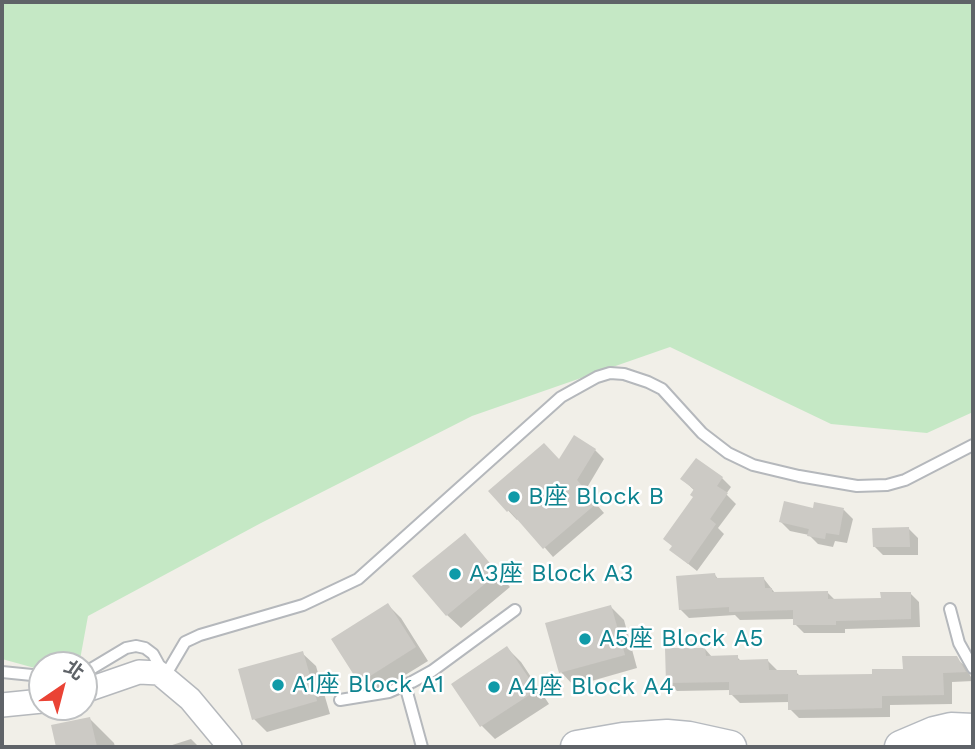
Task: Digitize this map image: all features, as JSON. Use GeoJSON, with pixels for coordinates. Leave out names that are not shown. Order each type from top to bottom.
{"type":"FeatureCollection","features":[{"type":"Feature","properties":{"kind":"street"},"geometry":{"type":"LineString","coordinates":[[98,686],[139,672],[153,671],[165,676],[190,699],[230,747]]}},
{"type":"Feature","properties":{"kind":"street"},"geometry":{"type":"LineString","coordinates":[[2,705],[28,702]]}},
{"type":"Feature","properties":{"kind":"street"},"geometry":{"type":"LineString","coordinates":[[901,747],[934,733],[951,729],[973,730]]}},
{"type":"Feature","properties":{"kind":"street"},"geometry":{"type":"LineString","coordinates":[[578,747],[624,739],[667,736],[730,747]]}},
{"type":"Feature","properties":{"kind":"lane"},"geometry":{"type":"LineString","coordinates":[[165,676],[185,642],[200,635],[303,605],[358,579],[561,397],[597,377],[610,373],[624,374],[656,385],[719,447],[753,465],[787,474],[857,486],[887,485],[911,477],[973,446]]}},
{"type":"Feature","properties":{"kind":"lane"},"geometry":{"type":"LineString","coordinates":[[950,609],[959,643],[973,667]]}},
{"type":"Feature","properties":{"kind":"lane"},"geometry":{"type":"LineString","coordinates":[[340,700],[388,692],[405,685],[432,671],[515,610]]}},
{"type":"Feature","properties":{"kind":"lane"},"geometry":{"type":"LineString","coordinates":[[98,665],[126,648],[136,646],[153,654],[165,676]]}},
{"type":"Feature","properties":{"kind":"lane"},"geometry":{"type":"LineString","coordinates":[[2,672],[28,675]]}},
{"type":"Feature","properties":{"kind":"lane"},"geometry":{"type":"LineString","coordinates":[[405,685],[422,747]]}},
{"type":"Feature","properties":{"kind":"green space"},"geometry":{"type":"Polygon","coordinates":[[[2,2],[973,2],[973,412],[927,433],[831,424],[670,347],[472,416],[261,523],[88,616],[82,651],[28,651],[28,666],[2,659],[2,2]]]}},
{"type":"Feature","properties":{"kind":"building","name":"B座 Block B"},"geometry":{"type":"Polygon","coordinates":[[[574,435],[596,449],[577,480],[597,503],[543,549],[509,510],[507,512],[488,491],[544,443],[559,459],[574,435]]]}},
{"type":"Feature","properties":{"kind":"building"},"geometry":{"type":"Polygon","coordinates":[[[696,458],[723,477],[717,486],[728,493],[710,519],[716,524],[688,564],[669,550],[672,546],[663,539],[693,497],[690,495],[694,489],[680,479],[696,458]]]}},
{"type":"Feature","properties":{"kind":"building"},"geometry":{"type":"Polygon","coordinates":[[[784,501],[813,508],[814,502],[844,508],[839,535],[826,533],[825,539],[807,536],[809,529],[779,522],[784,501]]]}},
{"type":"Feature","properties":{"kind":"building"},"geometry":{"type":"Polygon","coordinates":[[[909,527],[910,547],[873,547],[872,528],[909,527]]]}},
{"type":"Feature","properties":{"kind":"building","name":"A3座 Block A3"},"geometry":{"type":"Polygon","coordinates":[[[465,533],[498,573],[446,616],[412,576],[465,533]]]}},
{"type":"Feature","properties":{"kind":"building"},"geometry":{"type":"Polygon","coordinates":[[[715,573],[716,578],[764,577],[765,588],[772,588],[772,592],[828,591],[828,599],[881,598],[880,592],[911,592],[911,619],[836,621],[836,625],[793,625],[793,610],[729,612],[729,607],[679,610],[676,576],[715,573]]]}},
{"type":"Feature","properties":{"kind":"building"},"geometry":{"type":"Polygon","coordinates":[[[388,603],[416,647],[359,683],[331,639],[388,603]]]}},
{"type":"Feature","properties":{"kind":"building","name":"A5座 Block A5"},"geometry":{"type":"Polygon","coordinates":[[[611,605],[625,655],[559,673],[545,623],[611,605]]]}},
{"type":"Feature","properties":{"kind":"building","name":"A4座 Block A4"},"geometry":{"type":"Polygon","coordinates":[[[507,646],[537,690],[480,727],[451,684],[507,646]]]}},
{"type":"Feature","properties":{"kind":"building"},"geometry":{"type":"Polygon","coordinates":[[[665,648],[705,648],[706,656],[738,655],[738,660],[768,659],[769,670],[797,670],[797,675],[872,674],[872,669],[903,669],[902,656],[957,656],[966,672],[943,673],[944,695],[882,696],[882,708],[788,710],[788,694],[729,695],[729,682],[666,683],[665,648]]]}},
{"type":"Feature","properties":{"kind":"building","name":"A1座 Block A1"},"geometry":{"type":"Polygon","coordinates":[[[303,651],[317,701],[252,720],[238,669],[303,651]]]}},
{"type":"Feature","properties":{"kind":"building"},"geometry":{"type":"Polygon","coordinates":[[[91,721],[97,747],[56,747],[51,725],[91,721]]]}},
{"type":"Feature","properties":{"kind":"place","name":"B座 Block B"},"geometry":{"type":"Point","coordinates":[514,497]}},
{"type":"Feature","properties":{"kind":"place","name":"A3座 Block A3"},"geometry":{"type":"Point","coordinates":[455,574]}},
{"type":"Feature","properties":{"kind":"place","name":"A5座 Block A5"},"geometry":{"type":"Point","coordinates":[585,639]}},
{"type":"Feature","properties":{"kind":"place","name":"A1座 Block A1"},"geometry":{"type":"Point","coordinates":[278,685]}},
{"type":"Feature","properties":{"kind":"place","name":"A4座 Block A4"},"geometry":{"type":"Point","coordinates":[494,687]}}]}
